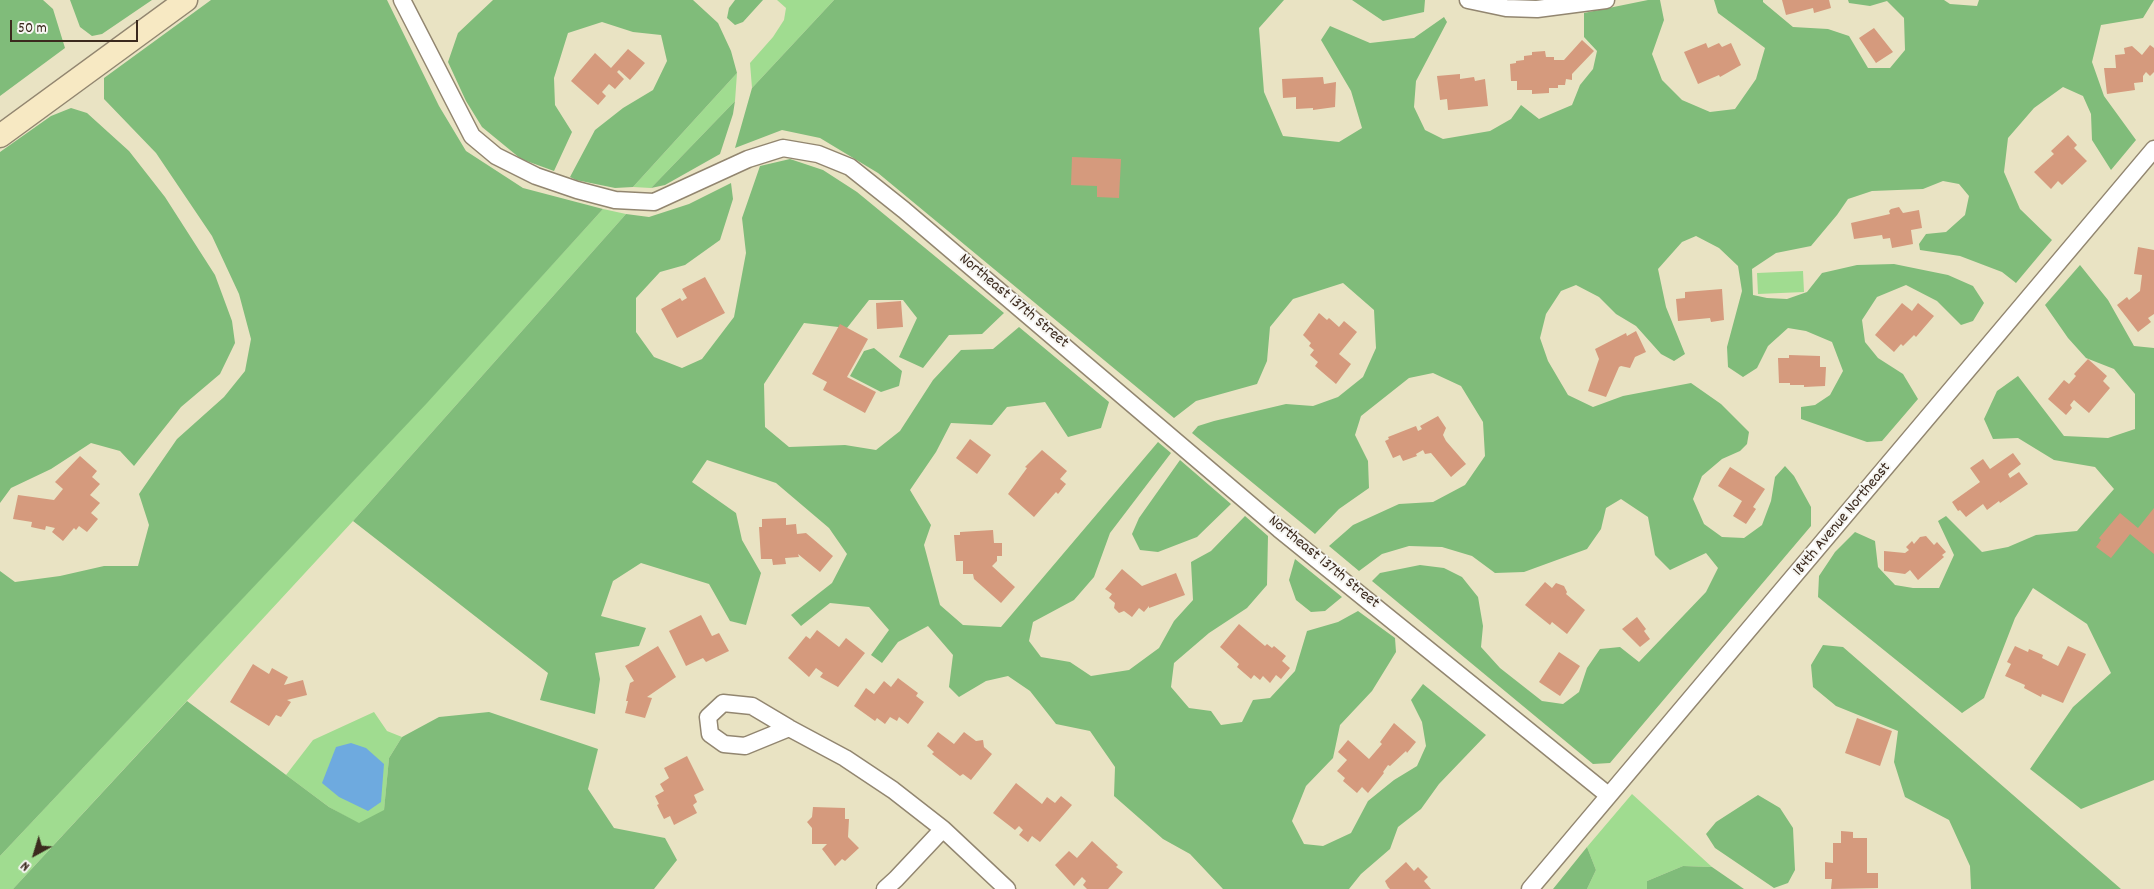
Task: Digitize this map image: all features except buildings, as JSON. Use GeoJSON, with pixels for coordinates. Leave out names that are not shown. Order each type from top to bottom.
{"type":"FeatureCollection","features":[{"type":"Feature","properties":{"kind":"main road"},"geometry":{"type":"LineString","coordinates":[[0,136],[186,0]]}},
{"type":"Feature","properties":{"kind":"street","name":"Northeast 137th Street"},"geometry":{"type":"LineString","coordinates":[[402,0],[472,136],[496,156],[536,176],[615,200],[654,202],[748,159],[783,148],[818,154],[850,167],[912,216],[1279,529],[1608,795]]}},
{"type":"Feature","properties":{"kind":"street"},"geometry":{"type":"LineString","coordinates":[[1468,0],[1506,8],[1537,9],[1606,0]]}},
{"type":"Feature","properties":{"kind":"street","name":"184th Avenue Northeast"},"geometry":{"type":"LineString","coordinates":[[1530,889],[1786,588],[2154,149]]}},
{"type":"Feature","properties":{"kind":"street"},"geometry":{"type":"LineString","coordinates":[[789,728],[845,758],[893,790],[943,829],[1008,889]]}},
{"type":"Feature","properties":{"kind":"street"},"geometry":{"type":"LineString","coordinates":[[885,889],[943,829]]}},
{"type":"Feature","properties":{"kind":"green space"},"geometry":{"type":"Polygon","coordinates":[[[0,0],[43,0],[53,9],[65,48],[0,96],[0,0]]]}},
{"type":"Feature","properties":{"kind":"green space"},"geometry":{"type":"Polygon","coordinates":[[[70,0],[152,0],[102,34],[92,36],[80,27],[70,0]]]}},
{"type":"Feature","properties":{"kind":"green space"},"geometry":{"type":"Polygon","coordinates":[[[211,0],[387,0],[439,106],[466,151],[523,188],[603,209],[427,403],[0,856],[0,571],[15,582],[60,576],[104,566],[138,566],[149,525],[139,494],[177,439],[224,397],[245,371],[251,339],[239,294],[212,236],[156,153],[104,99],[104,78],[211,0]]]}},
{"type":"Feature","properties":{"kind":"green space"},"geometry":{"type":"Polygon","coordinates":[[[493,0],[693,0],[718,23],[731,51],[737,73],[633,187],[615,188],[576,180],[570,177],[595,130],[623,108],[653,90],[667,61],[661,35],[633,32],[602,22],[568,33],[554,78],[555,105],[572,132],[554,171],[521,159],[482,127],[466,101],[448,62],[458,33],[493,0]]]}},
{"type":"Feature","properties":{"kind":"green space"},"geometry":{"type":"Polygon","coordinates":[[[735,0],[763,0],[743,22],[735,25],[727,18],[729,8],[735,0]]]}},
{"type":"Feature","properties":{"kind":"green space"},"geometry":{"type":"Polygon","coordinates":[[[777,0],[834,0],[752,88],[750,63],[773,37],[784,20],[786,8],[777,0]]]}},
{"type":"Feature","properties":{"kind":"green space"},"geometry":{"type":"Polygon","coordinates":[[[834,0],[1284,0],[1259,28],[1264,92],[1283,136],[1339,142],[1362,128],[1351,91],[1321,40],[1330,26],[1370,43],[1414,38],[1444,17],[1447,22],[1416,81],[1414,107],[1425,130],[1443,139],[1490,131],[1511,119],[1521,105],[1539,119],[1572,105],[1580,85],[1593,69],[1597,51],[1584,37],[1584,13],[1648,0],[1660,0],[1664,20],[1652,54],[1662,80],[1682,100],[1710,112],[1735,109],[1756,79],[1765,48],[1718,13],[1714,0],[1763,0],[1793,27],[1828,29],[1849,36],[1868,68],[1890,68],[1905,50],[1904,18],[1887,1],[1870,6],[1849,3],[1848,0],[1944,0],[1950,4],[1977,6],[1979,0],[2154,0],[2143,18],[2101,25],[2092,62],[2104,96],[2136,140],[2111,170],[2092,140],[2091,114],[2083,96],[2063,87],[2034,108],[2008,138],[2004,172],[2020,209],[2052,240],[2016,283],[2002,272],[1960,256],[1920,250],[1919,244],[1926,234],[1946,232],[1965,215],[1969,196],[1959,184],[1943,181],[1923,189],[1872,191],[1848,199],[1811,246],[1776,253],[1752,269],[1753,295],[1767,298],[1787,299],[1807,292],[1822,273],[1857,265],[1894,264],[1948,275],[1973,286],[1984,303],[1973,321],[1961,325],[1937,301],[1906,285],[1877,297],[1862,320],[1865,342],[1878,358],[1903,374],[1918,399],[1882,441],[1867,442],[1801,419],[1801,407],[1815,405],[1830,395],[1843,371],[1832,342],[1806,331],[1788,328],[1768,346],[1757,368],[1743,377],[1728,367],[1727,347],[1742,291],[1738,266],[1719,248],[1696,236],[1682,242],[1658,269],[1666,307],[1685,354],[1674,361],[1661,354],[1636,326],[1616,314],[1599,297],[1576,285],[1561,291],[1546,314],[1540,338],[1548,361],[1568,395],[1593,407],[1623,396],[1691,383],[1721,404],[1749,432],[1747,444],[1740,451],[1722,459],[1702,476],[1693,499],[1704,524],[1722,537],[1744,538],[1762,525],[1771,501],[1775,477],[1785,466],[1794,476],[1811,507],[1811,526],[1610,763],[1593,764],[1372,581],[1380,573],[1420,565],[1444,568],[1462,577],[1478,597],[1483,626],[1481,647],[1500,668],[1542,701],[1563,704],[1579,692],[1587,668],[1600,649],[1620,647],[1639,662],[1706,592],[1718,568],[1706,553],[1670,570],[1655,555],[1648,517],[1621,499],[1606,508],[1601,529],[1587,549],[1524,572],[1495,573],[1472,556],[1442,547],[1409,546],[1382,554],[1359,571],[1329,546],[1353,525],[1399,504],[1433,502],[1465,485],[1485,456],[1483,422],[1461,386],[1433,373],[1409,378],[1361,416],[1355,435],[1368,461],[1369,488],[1339,509],[1315,534],[1192,433],[1198,426],[1214,421],[1286,404],[1313,406],[1338,397],[1363,377],[1376,348],[1374,310],[1343,283],[1293,299],[1270,327],[1267,361],[1257,384],[1196,401],[1174,418],[878,173],[820,138],[782,130],[735,148],[752,88],[834,0]]]}},
{"type":"Feature","properties":{"kind":"green space"},"geometry":{"type":"Polygon","coordinates":[[[1352,0],[1425,0],[1424,12],[1383,21],[1352,0]]]}},
{"type":"Feature","properties":{"kind":"green space"},"geometry":{"type":"Polygon","coordinates":[[[737,73],[735,101],[651,188],[633,187],[737,73]]]}},
{"type":"Feature","properties":{"kind":"green space"},"geometry":{"type":"Polygon","coordinates":[[[735,101],[733,114],[720,154],[665,185],[651,188],[735,101]]]}},
{"type":"Feature","properties":{"kind":"green space"},"geometry":{"type":"Polygon","coordinates":[[[71,108],[87,113],[129,151],[165,197],[215,275],[232,321],[235,343],[220,374],[181,407],[134,466],[120,451],[91,443],[51,469],[11,488],[0,503],[0,152],[51,116],[71,108]]]}},
{"type":"Feature","properties":{"kind":"green space"},"geometry":{"type":"Polygon","coordinates":[[[790,159],[823,170],[857,192],[1004,313],[982,334],[949,335],[923,368],[899,357],[917,318],[903,300],[869,300],[847,328],[804,323],[764,384],[765,427],[789,447],[845,445],[876,450],[900,431],[933,380],[961,350],[993,349],[1019,327],[1109,402],[1101,428],[1068,437],[1045,402],[1007,407],[992,425],[951,423],[936,452],[910,490],[931,525],[924,545],[940,605],[963,625],[1001,627],[1158,442],[1171,453],[1110,533],[1094,577],[1074,600],[1033,622],[1029,641],[1041,657],[1070,662],[1091,676],[1129,670],[1159,648],[1174,621],[1193,600],[1191,562],[1211,551],[1245,516],[1268,536],[1267,585],[1247,608],[1209,633],[1174,663],[1171,687],[1189,708],[1211,711],[1221,725],[1242,722],[1253,700],[1270,698],[1295,671],[1307,631],[1338,622],[1358,611],[1395,638],[1396,652],[1372,691],[1340,725],[1333,758],[1306,786],[1292,821],[1304,844],[1323,846],[1351,833],[1368,801],[1394,780],[1417,766],[1426,746],[1422,722],[1411,700],[1423,684],[1486,735],[1439,784],[1421,809],[1398,827],[1390,849],[1361,874],[1349,889],[1223,889],[1190,854],[1163,839],[1114,796],[1115,767],[1090,731],[1056,724],[1030,691],[1008,676],[986,681],[959,697],[949,687],[953,655],[928,626],[898,642],[882,663],[871,655],[889,630],[869,607],[830,603],[801,626],[791,615],[832,583],[847,554],[829,528],[776,483],[707,460],[692,482],[736,513],[742,540],[761,573],[746,625],[730,621],[709,584],[641,563],[613,581],[601,616],[646,628],[639,646],[595,653],[600,679],[595,714],[540,700],[548,673],[353,521],[626,214],[649,217],[689,204],[731,183],[733,199],[720,240],[685,265],[660,272],[636,298],[636,332],[654,357],[682,368],[702,359],[734,317],[746,253],[742,218],[760,166],[790,159]]]}},
{"type":"Feature","properties":{"kind":"green space"},"geometry":{"type":"Polygon","coordinates":[[[603,209],[626,214],[353,521],[13,889],[0,889],[0,856],[426,403],[603,209]]]}},
{"type":"Feature","properties":{"kind":"green space"},"geometry":{"type":"Polygon","coordinates":[[[2080,265],[2108,300],[2134,346],[2154,348],[2154,780],[2081,809],[2030,769],[2073,707],[2111,673],[2087,624],[2033,588],[2015,618],[1984,698],[1962,713],[1818,597],[1819,576],[1835,552],[1855,532],[1875,541],[1878,567],[1895,585],[1913,588],[1939,588],[1954,555],[1938,521],[1946,516],[1982,552],[2008,547],[2036,535],[2077,531],[2114,489],[2095,467],[2054,460],[2018,438],[1993,439],[1984,419],[1997,391],[2018,376],[2064,436],[2108,438],[2135,429],[2135,394],[2114,369],[2086,358],[2068,338],[2045,305],[2080,265]]]}},
{"type":"Feature","properties":{"kind":"green space"},"geometry":{"type":"Polygon","coordinates":[[[1803,271],[1804,292],[1758,294],[1757,273],[1803,271]]]}},
{"type":"Feature","properties":{"kind":"green space"},"geometry":{"type":"Polygon","coordinates":[[[874,348],[902,371],[899,386],[881,392],[850,376],[864,351],[874,348]]]}},
{"type":"Feature","properties":{"kind":"green space"},"geometry":{"type":"Polygon","coordinates":[[[1180,460],[1231,504],[1197,537],[1158,552],[1140,550],[1132,534],[1139,518],[1180,460]]]}},
{"type":"Feature","properties":{"kind":"green space"},"geometry":{"type":"Polygon","coordinates":[[[1295,559],[1342,597],[1325,611],[1311,612],[1296,600],[1289,580],[1295,559]]]}},
{"type":"Feature","properties":{"kind":"green space"},"geometry":{"type":"Polygon","coordinates":[[[1823,645],[1843,647],[2121,889],[1971,889],[1970,866],[1949,820],[1905,797],[1894,762],[1898,731],[1836,706],[1813,687],[1811,665],[1823,645]]]}},
{"type":"Feature","properties":{"kind":"green space"},"geometry":{"type":"Polygon","coordinates":[[[187,701],[329,807],[359,823],[384,810],[389,758],[402,737],[439,717],[489,712],[598,749],[588,789],[614,828],[665,838],[677,860],[654,889],[13,889],[187,701]]]}},
{"type":"Feature","properties":{"kind":"green space"},"geometry":{"type":"Polygon","coordinates":[[[374,712],[387,731],[402,737],[389,758],[384,811],[359,824],[329,807],[286,775],[313,740],[374,712]]]}},
{"type":"Feature","properties":{"kind":"green space"},"geometry":{"type":"Polygon","coordinates":[[[1632,794],[1712,867],[1683,866],[1647,881],[1647,889],[1587,889],[1596,870],[1587,847],[1632,794]]]}},
{"type":"Feature","properties":{"kind":"green space"},"geometry":{"type":"Polygon","coordinates":[[[1758,795],[1780,808],[1793,828],[1795,870],[1788,883],[1774,888],[1715,848],[1706,834],[1716,822],[1758,795]]]}},
{"type":"Feature","properties":{"kind":"green space"},"geometry":{"type":"Polygon","coordinates":[[[1587,847],[1596,870],[1587,889],[1553,889],[1587,847]]]}},
{"type":"Feature","properties":{"kind":"green space"},"geometry":{"type":"Polygon","coordinates":[[[1683,866],[1712,867],[1744,889],[1647,889],[1647,881],[1683,866]]]}},
{"type":"Feature","properties":{"kind":"water"},"geometry":{"type":"Polygon","coordinates":[[[351,743],[366,748],[384,764],[381,802],[368,811],[339,797],[322,783],[336,747],[351,743]]]}}]}
